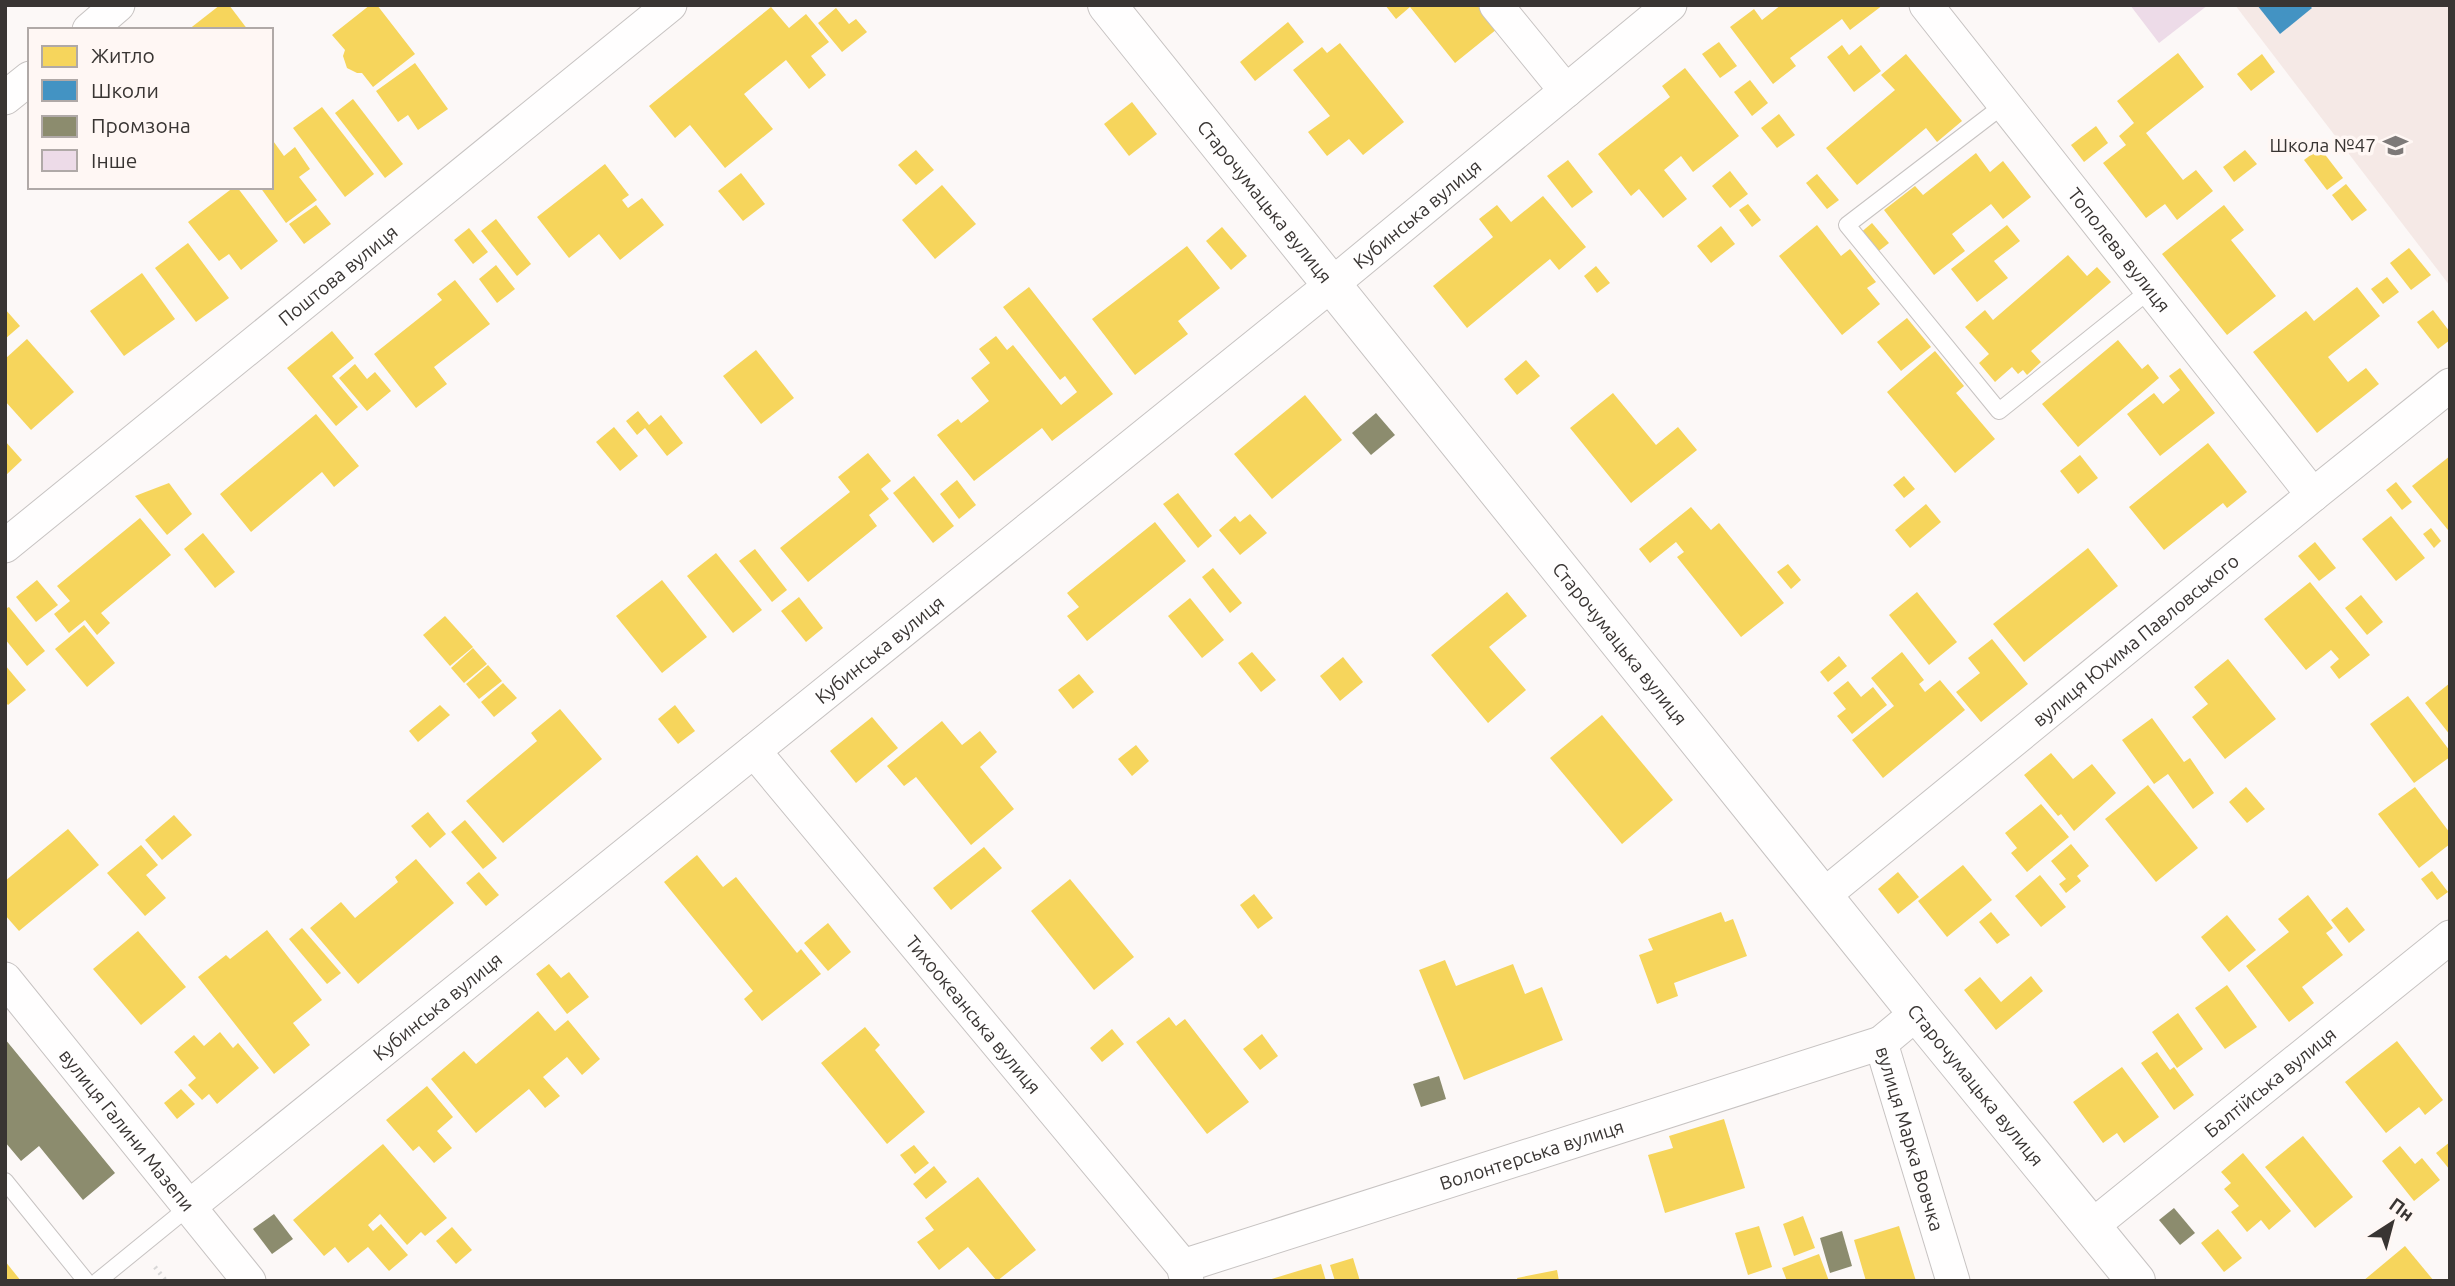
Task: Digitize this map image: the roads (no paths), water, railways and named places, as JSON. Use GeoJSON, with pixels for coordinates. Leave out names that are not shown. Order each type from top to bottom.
{"type":"FeatureCollection","features":[{"type":"Feature","properties":{"kind":"street"},"geometry":{"type":"LineString","coordinates":[[91,28],[118,5]]}},
{"type":"Feature","properties":{"kind":"street","name":"Поштова вулиця"},"geometry":{"type":"LineString","coordinates":[[5,546],[670,5]]}},
{"type":"Feature","properties":{"kind":"street","name":"Старочумацька вулиця"},"geometry":{"type":"LineString","coordinates":[[1107,5],[1917,1013],[2136,1281]]}},
{"type":"Feature","properties":{"kind":"street"},"geometry":{"type":"LineString","coordinates":[[1496,5],[1566,91]]}},
{"type":"Feature","properties":{"kind":"street","name":"Кубинська вулиця"},"geometry":{"type":"LineString","coordinates":[[190,1206],[1331,285],[1670,5]]}},
{"type":"Feature","properties":{"kind":"street","name":"Тополева вулиця"},"geometry":{"type":"LineString","coordinates":[[1926,5],[2313,495]]}},
{"type":"Feature","properties":{"kind":"street"},"geometry":{"type":"LineString","coordinates":[[5,98],[28,80]]}},
{"type":"Feature","properties":{"kind":"street","name":"вулиця Юхима Павловського"},"geometry":{"type":"LineString","coordinates":[[1823,895],[2450,385]]}},
{"type":"Feature","properties":{"kind":"street","name":"Тихоокеанська вулиця"},"geometry":{"type":"LineString","coordinates":[[754,751],[1185,1273]]}},
{"type":"Feature","properties":{"kind":"street","name":"Балтійська вулиця"},"geometry":{"type":"LineString","coordinates":[[2092,1226],[2450,937]]}},
{"type":"Feature","properties":{"kind":"street","name":"вулиця Галини Мазепи"},"geometry":{"type":"LineString","coordinates":[[5,979],[249,1281]]}},
{"type":"Feature","properties":{"kind":"street","name":"вулиця Марка Вовчка"},"geometry":{"type":"LineString","coordinates":[[1917,1013],[1881,1043],[1953,1281]]}},
{"type":"Feature","properties":{"kind":"street","name":"Волонтерська вулиця"},"geometry":{"type":"LineString","coordinates":[[1185,1273],[1881,1043]]}},
{"type":"Feature","properties":{"kind":"lane"},"geometry":{"type":"LineString","coordinates":[[2005,104],[1847,225],[1999,411],[2150,290]]}},
{"type":"Feature","properties":{"kind":"lane"},"geometry":{"type":"LineString","coordinates":[[5,1181],[86,1281]]}},
{"type":"Feature","properties":{"kind":"lane"},"geometry":{"type":"LineString","coordinates":[[98,1281],[190,1206]]}},
{"type":"Feature","properties":{"kind":"place","name":"Школа №47"},"geometry":{"type":"Point","coordinates":[2396,145]}}]}
